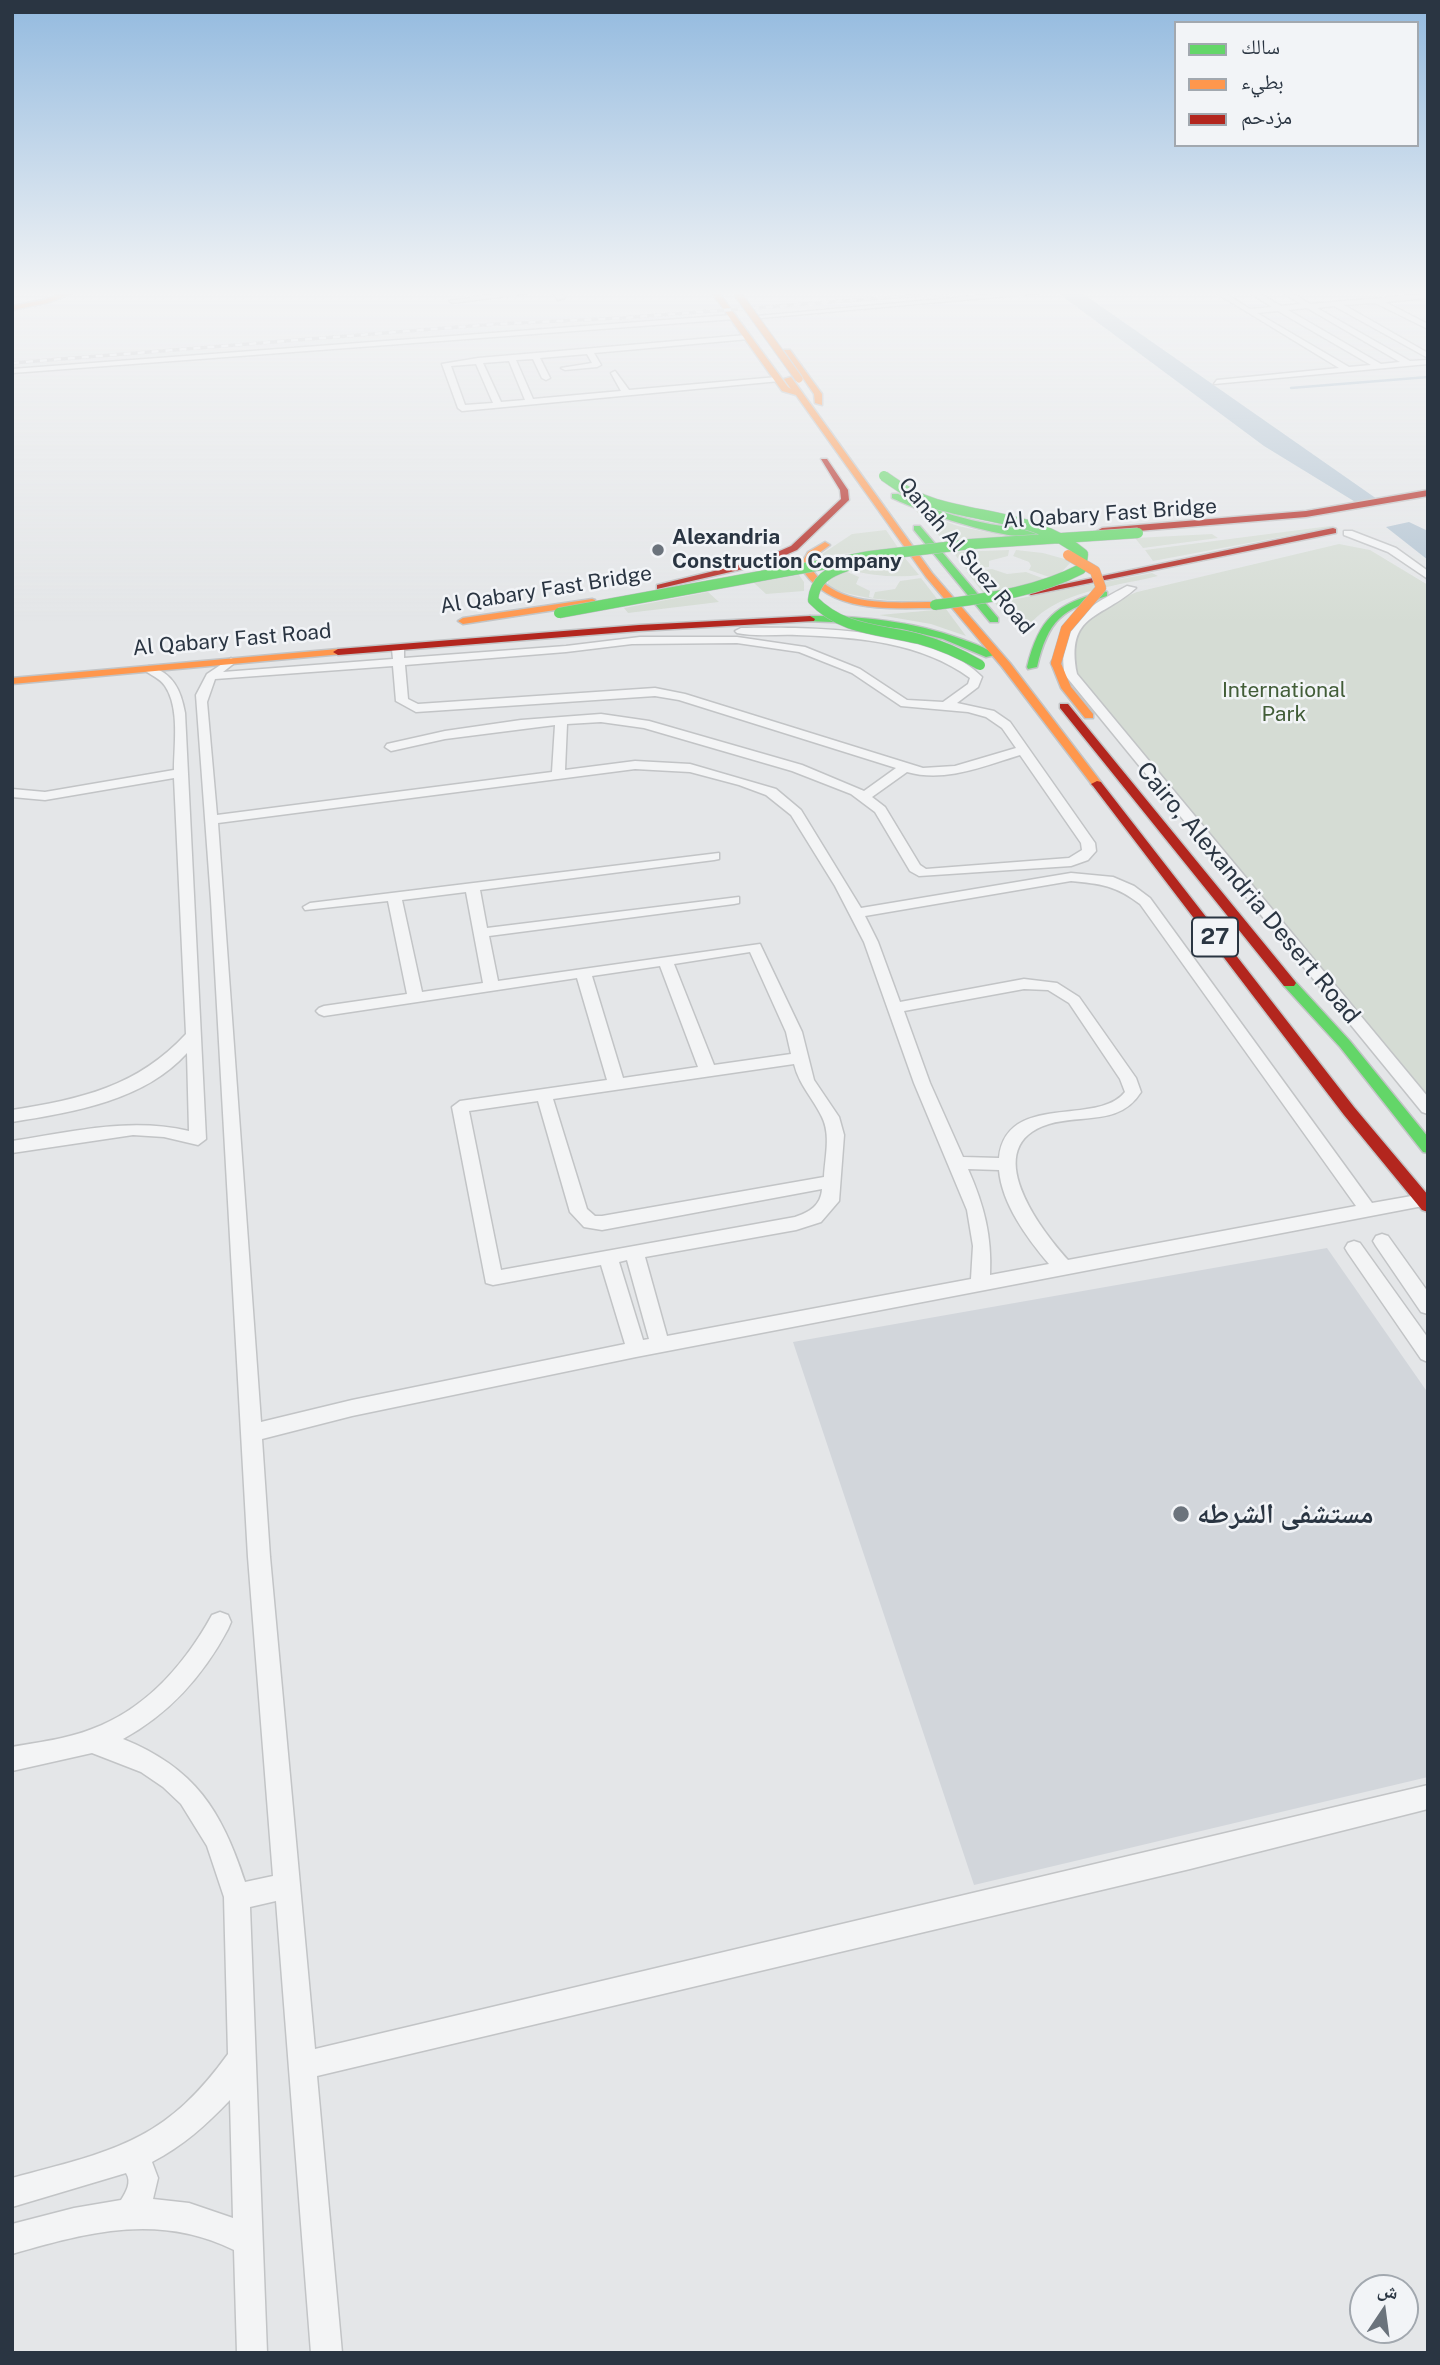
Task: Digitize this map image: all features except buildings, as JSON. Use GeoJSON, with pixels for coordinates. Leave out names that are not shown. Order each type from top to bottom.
{"type":"FeatureCollection","features":[{"type":"Feature","properties":{"kind":"main road","name":"Qanah Al Suez Road"},"geometry":{"type":"LineString","coordinates":[[801,403],[814,426],[929,575],[1006,665]]}},
{"type":"Feature","properties":{"kind":"main road","name":"Qanah Al Suez Road"},"geometry":{"type":"LineString","coordinates":[[814,426],[817,403]]}},
{"type":"Feature","properties":{"kind":"main road","name":"Qanah Al Suez Road"},"geometry":{"type":"LineString","coordinates":[[814,426],[835,426],[881,477],[1041,678]]}},
{"type":"Feature","properties":{"kind":"main road"},"geometry":{"type":"LineString","coordinates":[[814,426],[859,496],[860,509]]}},
{"type":"Feature","properties":{"kind":"main road"},"geometry":{"type":"LineString","coordinates":[[447,622],[585,604],[762,562],[786,553],[845,500],[844,490],[814,426]]}},
{"type":"Feature","properties":{"kind":"main road"},"geometry":{"type":"LineString","coordinates":[[835,426],[851,435]]}},
{"type":"Feature","properties":{"kind":"main road"},"geometry":{"type":"LineString","coordinates":[[881,477],[918,508],[958,522],[996,531],[1039,534],[1205,525],[1330,513],[1428,493]]}},
{"type":"Feature","properties":{"kind":"main road"},"geometry":{"type":"LineString","coordinates":[[881,477],[907,494],[931,504],[976,517],[1046,529],[1066,537],[1080,547],[1084,558],[1081,569],[1060,581],[1022,593]]}},
{"type":"Feature","properties":{"kind":"main road","name":"Al Qabary Fast Bridge"},"geometry":{"type":"LineString","coordinates":[[128,659],[172,651],[507,621],[885,554],[976,543],[1290,523],[1354,516],[1428,500]]}},
{"type":"Feature","properties":{"kind":"main road","name":"Al Qabary Fast Bridge"},"geometry":{"type":"LineString","coordinates":[[454,640],[590,622],[686,614],[842,611],[935,605],[1022,593],[1373,525],[1348,533]]}},
{"type":"Feature","properties":{"kind":"main road"},"geometry":{"type":"LineString","coordinates":[[1041,678],[1039,631],[1047,620],[1072,604],[1348,533]]}},
{"type":"Feature","properties":{"kind":"main road"},"geometry":{"type":"LineString","coordinates":[[835,538],[807,560],[805,572],[813,584],[855,600],[935,605]]}},
{"type":"Feature","properties":{"kind":"main road"},"geometry":{"type":"LineString","coordinates":[[976,543],[1024,546],[1061,553],[1085,563],[1098,575],[1101,588],[1094,598],[1065,624],[1057,646],[1056,663],[1066,688],[1312,985],[1325,1007],[1334,1031]]}},
{"type":"Feature","properties":{"kind":"main road"},"geometry":{"type":"LineString","coordinates":[[885,554],[842,567],[821,578],[813,590],[816,604],[826,614],[851,625],[905,635],[946,648],[981,665],[991,675]]}},
{"type":"Feature","properties":{"kind":"main road"},"geometry":{"type":"LineString","coordinates":[[454,640],[685,624],[854,620],[899,624],[941,633],[976,647],[1006,665]]}},
{"type":"Feature","properties":{"kind":"main road","name":"Al Qabary Fast Road"},"geometry":{"type":"LineString","coordinates":[[12,681],[231,661],[398,654],[454,640]]}},
{"type":"Feature","properties":{"kind":"main road","name":"Al Qabary Fast Road"},"geometry":{"type":"LineString","coordinates":[[12,669],[128,659]]}},
{"type":"Feature","properties":{"kind":"main road","name":"Cairo, Alexandria Desert Road"},"geometry":{"type":"LineString","coordinates":[[1006,665],[1349,1111],[1425,1203]]}},
{"type":"Feature","properties":{"kind":"main road","name":"Cairo, Alexandria Desert Road"},"geometry":{"type":"LineString","coordinates":[[1041,678],[1289,984],[1334,1031],[1428,1148]]}},
{"type":"Feature","properties":{"kind":"main road"},"geometry":{"type":"LineString","coordinates":[[1014,702],[1111,830]]}},
{"type":"Feature","properties":{"kind":"main road"},"geometry":{"type":"LineString","coordinates":[[1153,885],[1170,907]]}},
{"type":"Feature","properties":{"kind":"main road"},"geometry":{"type":"LineString","coordinates":[[1305,1082],[1326,1099],[1349,1111]]}},
{"type":"Feature","properties":{"kind":"street"},"geometry":{"type":"LineString","coordinates":[[460,403],[462,408],[515,403]]}},
{"type":"Feature","properties":{"kind":"street"},"geometry":{"type":"LineString","coordinates":[[1348,533],[1392,550],[1428,576]]}},
{"type":"Feature","properties":{"kind":"street"},"geometry":{"type":"LineString","coordinates":[[1130,587],[1094,609],[1077,625],[1067,653],[1071,675],[1428,1108]]}},
{"type":"Feature","properties":{"kind":"street"},"geometry":{"type":"LineString","coordinates":[[631,641],[718,631],[827,633],[894,643],[935,654],[957,663],[974,675],[976,680],[947,706]]}},
{"type":"Feature","properties":{"kind":"street"},"geometry":{"type":"LineString","coordinates":[[816,653],[827,633]]}},
{"type":"Feature","properties":{"kind":"street"},"geometry":{"type":"LineString","coordinates":[[210,676],[398,654],[631,641],[737,640],[770,643],[816,653],[856,671],[898,700],[922,706],[976,709],[996,718],[1006,725],[1088,843],[1089,851],[1083,858],[1064,862],[924,873],[915,868],[886,817],[865,796],[847,785],[645,724],[612,719],[471,730],[391,747]]}},
{"type":"Feature","properties":{"kind":"street"},"geometry":{"type":"LineString","coordinates":[[398,654],[402,701],[416,708],[655,692],[681,697],[922,772],[948,772],[1023,750]]}},
{"type":"Feature","properties":{"kind":"street"},"geometry":{"type":"LineString","coordinates":[[231,661],[210,676],[201,702],[212,820],[251,1433],[285,1886],[327,2353]]}},
{"type":"Feature","properties":{"kind":"street"},"geometry":{"type":"LineString","coordinates":[[12,1147],[133,1129],[163,1131],[198,1139],[180,727],[173,689],[166,679],[149,669]]}},
{"type":"Feature","properties":{"kind":"street"},"geometry":{"type":"LineString","coordinates":[[558,774],[561,721]]}},
{"type":"Feature","properties":{"kind":"street"},"geometry":{"type":"LineString","coordinates":[[212,820],[558,774],[663,765],[703,770],[763,788],[786,802],[796,813],[857,914],[883,973],[894,1008],[957,1163],[980,1228],[980,1283]]}},
{"type":"Feature","properties":{"kind":"street"},"geometry":{"type":"LineString","coordinates":[[865,796],[904,768]]}},
{"type":"Feature","properties":{"kind":"street"},"geometry":{"type":"LineString","coordinates":[[13,794],[45,796],[180,774]]}},
{"type":"Feature","properties":{"kind":"street"},"geometry":{"type":"LineString","coordinates":[[310,906],[714,856]]}},
{"type":"Feature","properties":{"kind":"street"},"geometry":{"type":"LineString","coordinates":[[857,914],[1071,877],[1096,878],[1129,889],[1145,901],[1367,1209]]}},
{"type":"Feature","properties":{"kind":"street"},"geometry":{"type":"LineString","coordinates":[[472,887],[491,986]]}},
{"type":"Feature","properties":{"kind":"street"},"geometry":{"type":"LineString","coordinates":[[394,896],[415,998]]}},
{"type":"Feature","properties":{"kind":"street"},"geometry":{"type":"LineString","coordinates":[[481,933],[734,900]]}},
{"type":"Feature","properties":{"kind":"street"},"geometry":{"type":"LineString","coordinates":[[324,1011],[755,947],[794,1032],[810,1088],[835,1125],[831,1195],[826,1207],[806,1221],[493,1278],[460,1107],[800,1058]]}},
{"type":"Feature","properties":{"kind":"street"},"geometry":{"type":"LineString","coordinates":[[665,960],[708,1071]]}},
{"type":"Feature","properties":{"kind":"street"},"geometry":{"type":"LineString","coordinates":[[583,972],[617,1084]]}},
{"type":"Feature","properties":{"kind":"street"},"geometry":{"type":"LineString","coordinates":[[894,1008],[1033,984],[1052,986],[1074,1000],[1131,1083],[1131,1097],[1118,1107],[1034,1124],[1012,1142],[1007,1164],[1013,1194],[1028,1223],[1063,1267]]}},
{"type":"Feature","properties":{"kind":"street"},"geometry":{"type":"LineString","coordinates":[[12,1116],[68,1107],[114,1094],[162,1068],[194,1035]]}},
{"type":"Feature","properties":{"kind":"street"},"geometry":{"type":"LineString","coordinates":[[544,1095],[579,1212],[590,1222],[602,1223],[832,1181]]}},
{"type":"Feature","properties":{"kind":"street"},"geometry":{"type":"LineString","coordinates":[[957,1163],[1007,1164]]}},
{"type":"Feature","properties":{"kind":"street"},"geometry":{"type":"LineString","coordinates":[[251,1433],[352,1408],[660,1344],[1367,1209],[1425,1203]]}},
{"type":"Feature","properties":{"kind":"street"},"geometry":{"type":"LineString","coordinates":[[1382,1241],[1428,1307]]}},
{"type":"Feature","properties":{"kind":"street"},"geometry":{"type":"LineString","coordinates":[[1354,1248],[1428,1354]]}},
{"type":"Feature","properties":{"kind":"street"},"geometry":{"type":"LineString","coordinates":[[634,1252],[660,1344]]}},
{"type":"Feature","properties":{"kind":"street"},"geometry":{"type":"LineString","coordinates":[[608,1257],[636,1349]]}},
{"type":"Feature","properties":{"kind":"street"},"geometry":{"type":"LineString","coordinates":[[12,1759],[92,1741],[132,1721],[170,1692],[199,1658],[220,1622]]}},
{"type":"Feature","properties":{"kind":"street"},"geometry":{"type":"LineString","coordinates":[[92,1741],[145,1759],[168,1774],[188,1792],[205,1814],[218,1839],[237,1897],[253,2353]]}},
{"type":"Feature","properties":{"kind":"street"},"geometry":{"type":"LineString","coordinates":[[301,2066],[1190,1856],[1428,1797]]}},
{"type":"Feature","properties":{"kind":"street"},"geometry":{"type":"LineString","coordinates":[[237,1897],[285,1886]]}},
{"type":"Feature","properties":{"kind":"street"},"geometry":{"type":"LineString","coordinates":[[12,2193],[132,2159],[159,2145],[208,2106],[244,2056]]}},
{"type":"Feature","properties":{"kind":"street"},"geometry":{"type":"LineString","coordinates":[[130,2212],[142,2193],[144,2182],[138,2164],[132,2159]]}},
{"type":"Feature","properties":{"kind":"street"},"geometry":{"type":"LineString","coordinates":[[12,2239],[90,2218],[130,2212],[194,2218],[224,2227],[249,2242]]}},
{"type":"Feature","properties":{"kind":"shaded area"},"geometry":{"type":"Polygon","coordinates":[[[1327,1248],[1428,1393],[1428,1777],[974,1885],[793,1342],[1327,1248]]]}},
{"type":"Feature","properties":{"kind":"green space"},"geometry":{"type":"Polygon","coordinates":[[[916,511],[958,526],[1010,537],[945,542],[916,511]]]}},
{"type":"Feature","properties":{"kind":"green space"},"geometry":{"type":"Polygon","coordinates":[[[1334,527],[1153,561],[1145,550],[1334,527]]]}},
{"type":"Feature","properties":{"kind":"green space"},"geometry":{"type":"Polygon","coordinates":[[[886,530],[899,549],[819,556],[852,534],[886,530]]]}},
{"type":"Feature","properties":{"kind":"green space"},"geometry":{"type":"Polygon","coordinates":[[[1212,534],[1218,538],[1143,548],[1135,538],[1212,534]]]}},
{"type":"Feature","properties":{"kind":"green space","name":"International Park"},"geometry":{"type":"Polygon","coordinates":[[[1339,544],[1370,550],[1428,585],[1428,1097],[1081,683],[1070,661],[1076,634],[1084,624],[1103,608],[1137,592],[1339,544]]]}},
{"type":"Feature","properties":{"kind":"green space"},"geometry":{"type":"Polygon","coordinates":[[[1009,550],[1008,556],[989,561],[989,567],[966,569],[953,552],[1009,550]]]}},
{"type":"Feature","properties":{"kind":"green space"},"geometry":{"type":"Polygon","coordinates":[[[1016,550],[1043,553],[1072,561],[1055,579],[1029,570],[1029,562],[1013,556],[1016,550]]]}},
{"type":"Feature","properties":{"kind":"green space"},"geometry":{"type":"Polygon","coordinates":[[[905,558],[919,575],[884,576],[850,569],[905,558]]]}},
{"type":"Feature","properties":{"kind":"green space"},"geometry":{"type":"Polygon","coordinates":[[[992,569],[1007,574],[1026,572],[1050,581],[984,594],[967,572],[992,569]]]}},
{"type":"Feature","properties":{"kind":"green space"},"geometry":{"type":"Polygon","coordinates":[[[845,571],[859,577],[856,584],[870,591],[869,597],[873,598],[875,592],[895,589],[900,581],[921,578],[938,600],[882,600],[842,592],[828,587],[828,580],[845,571]]]}},
{"type":"Feature","properties":{"kind":"green space"},"geometry":{"type":"Polygon","coordinates":[[[1152,573],[1158,576],[1102,588],[1064,600],[1047,609],[1033,621],[1023,635],[995,603],[1152,573]]]}},
{"type":"Feature","properties":{"kind":"green space"},"geometry":{"type":"Polygon","coordinates":[[[799,575],[804,582],[804,591],[766,594],[754,583],[799,575]]]}},
{"type":"Feature","properties":{"kind":"green space"},"geometry":{"type":"Polygon","coordinates":[[[708,592],[719,602],[628,613],[624,608],[708,592]]]}},
{"type":"Feature","properties":{"kind":"green space"},"geometry":{"type":"Polygon","coordinates":[[[946,609],[966,636],[931,624],[879,615],[946,609]]]}},
{"type":"Feature","properties":{"kind":"water"},"geometry":{"type":"Polygon","coordinates":[[[1207,403],[1240,403],[1377,499],[1357,503],[1264,446],[1207,403]]]}},
{"type":"Feature","properties":{"kind":"water"},"geometry":{"type":"Polygon","coordinates":[[[1409,522],[1428,531],[1428,560],[1386,527],[1409,522]]]}},
{"type":"Feature","properties":{"kind":"traffic: fast"},"geometry":{"type":"LineString","coordinates":[[884,476],[907,493],[933,504],[1043,528],[1065,538],[1083,554],[1081,569],[1046,585],[992,598],[935,605]]}},
{"type":"Feature","properties":{"kind":"traffic: fast"},"geometry":{"type":"LineString","coordinates":[[895,496],[970,524],[1009,531],[1050,533]]}},
{"type":"Feature","properties":{"kind":"traffic: fast"},"geometry":{"type":"LineString","coordinates":[[917,528],[994,620]]}},
{"type":"Feature","properties":{"kind":"traffic: fast"},"geometry":{"type":"LineString","coordinates":[[559,613],[870,556],[971,544],[1138,533]]}},
{"type":"Feature","properties":{"kind":"traffic: fast"},"geometry":{"type":"LineString","coordinates":[[847,566],[823,577],[816,587],[813,600],[823,611],[835,619],[861,628],[935,644],[980,665]]}},
{"type":"Feature","properties":{"kind":"traffic: fast"},"geometry":{"type":"LineString","coordinates":[[1032,667],[1041,636],[1054,617],[1074,604],[1104,594]]}},
{"type":"Feature","properties":{"kind":"traffic: fast"},"geometry":{"type":"LineString","coordinates":[[810,619],[857,620],[902,626],[946,637],[990,655]]}},
{"type":"Feature","properties":{"kind":"traffic: fast"},"geometry":{"type":"LineString","coordinates":[[1289,983],[1345,1044],[1428,1148]]}},
{"type":"Feature","properties":{"kind":"traffic: slow"},"geometry":{"type":"LineString","coordinates":[[806,403],[929,575],[1006,665],[1097,784]]}},
{"type":"Feature","properties":{"kind":"traffic: slow"},"geometry":{"type":"LineString","coordinates":[[825,545],[811,554],[805,566],[813,581],[826,591],[861,602],[935,605]]}},
{"type":"Feature","properties":{"kind":"traffic: slow"},"geometry":{"type":"LineString","coordinates":[[1056,663],[1061,638],[1066,629],[1101,588],[1095,571],[1068,555]]}},
{"type":"Feature","properties":{"kind":"traffic: slow"},"geometry":{"type":"LineString","coordinates":[[463,621],[592,602]]}},
{"type":"Feature","properties":{"kind":"traffic: slow"},"geometry":{"type":"LineString","coordinates":[[12,681],[338,652]]}},
{"type":"Feature","properties":{"kind":"traffic: slow"},"geometry":{"type":"LineString","coordinates":[[1056,663],[1066,688],[1089,716]]}},
{"type":"Feature","properties":{"kind":"traffic: jam"},"geometry":{"type":"LineString","coordinates":[[660,587],[762,562],[794,548],[845,500],[844,490],[824,461]]}},
{"type":"Feature","properties":{"kind":"traffic: jam"},"geometry":{"type":"LineString","coordinates":[[1102,531],[1306,514],[1428,493]]}},
{"type":"Feature","properties":{"kind":"traffic: jam"},"geometry":{"type":"LineString","coordinates":[[1031,592],[1333,531]]}},
{"type":"Feature","properties":{"kind":"traffic: jam"},"geometry":{"type":"LineString","coordinates":[[338,652],[639,628],[810,619]]}},
{"type":"Feature","properties":{"kind":"traffic: jam"},"geometry":{"type":"LineString","coordinates":[[1064,706],[1289,983]]}},
{"type":"Feature","properties":{"kind":"traffic: jam"},"geometry":{"type":"LineString","coordinates":[[1097,784],[1349,1111],[1428,1206]]}},
{"type":"Feature","properties":{"kind":"place","name":"Alexandria Construction Company"},"geometry":{"type":"Point","coordinates":[658,550]}},
{"type":"Feature","properties":{"kind":"place","name":"مستشفى الشرطه"},"geometry":{"type":"Point","coordinates":[1181,1514]}}]}
